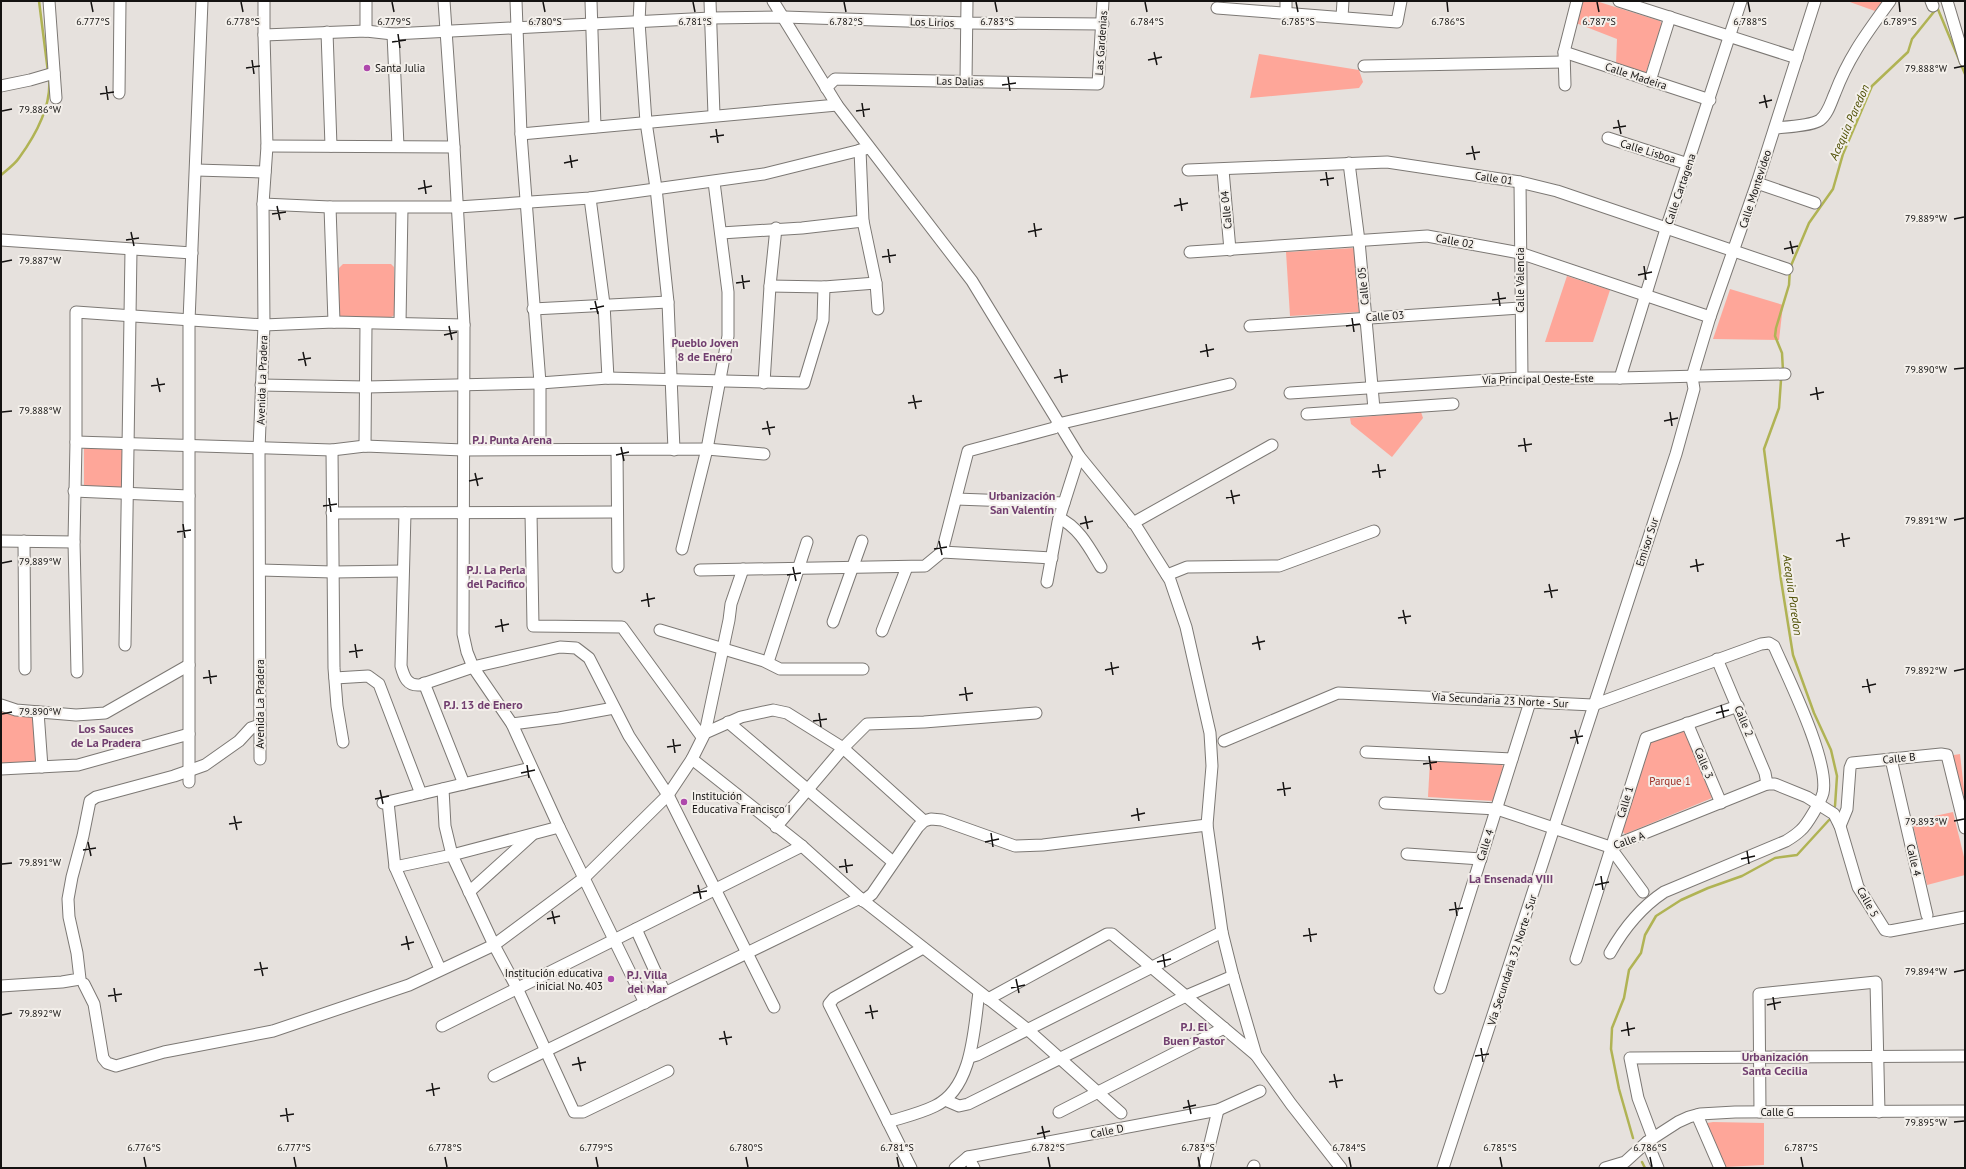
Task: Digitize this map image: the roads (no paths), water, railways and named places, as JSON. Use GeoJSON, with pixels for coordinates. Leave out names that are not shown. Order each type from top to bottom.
{"type":"FeatureCollection","features":[{"type":"Feature","properties":{"kind":"street"},"geometry":{"type":"LineString","coordinates":[[49,1],[50,74],[56,98]]}},
{"type":"Feature","properties":{"kind":"street"},"geometry":{"type":"LineString","coordinates":[[119,93],[120,1]]}},
{"type":"Feature","properties":{"kind":"street"},"geometry":{"type":"LineString","coordinates":[[189,782],[189,321],[202,1]]}},
{"type":"Feature","properties":{"kind":"street","name":"Avenida La Pradera"},"geometry":{"type":"LineString","coordinates":[[260,759],[259,449],[264,326],[263,204],[267,146],[264,1]]}},
{"type":"Feature","properties":{"kind":"street"},"geometry":{"type":"LineString","coordinates":[[366,1],[366,31]]}},
{"type":"Feature","properties":{"kind":"street"},"geometry":{"type":"LineString","coordinates":[[444,1],[458,207],[464,325],[463,634],[467,652],[473,666],[512,724],[559,828],[645,1002]]}},
{"type":"Feature","properties":{"kind":"street"},"geometry":{"type":"LineString","coordinates":[[516,1],[520,134],[540,383],[540,448]]}},
{"type":"Feature","properties":{"kind":"street"},"geometry":{"type":"LineString","coordinates":[[590,1],[595,127]]}},
{"type":"Feature","properties":{"kind":"street"},"geometry":{"type":"LineString","coordinates":[[640,1],[639,22],[646,122],[656,188],[668,302],[674,450]]}},
{"type":"Feature","properties":{"kind":"street"},"geometry":{"type":"LineString","coordinates":[[710,1],[714,116]]}},
{"type":"Feature","properties":{"kind":"street"},"geometry":{"type":"LineString","coordinates":[[773,1],[864,149],[972,281],[1058,424],[1079,456],[1133,522],[1167,575],[1186,626],[1210,733],[1212,766],[1207,825],[1222,932],[1256,1055]]}},
{"type":"Feature","properties":{"kind":"street"},"geometry":{"type":"LineString","coordinates":[[966,81],[967,1]]}},
{"type":"Feature","properties":{"kind":"street","name":"Las Gardenias"},"geometry":{"type":"LineString","coordinates":[[1098,84],[1103,24],[1103,1]]}},
{"type":"Feature","properties":{"kind":"street"},"geometry":{"type":"LineString","coordinates":[[1286,1],[1286,13]]}},
{"type":"Feature","properties":{"kind":"street"},"geometry":{"type":"LineString","coordinates":[[1342,17],[1343,1]]}},
{"type":"Feature","properties":{"kind":"street"},"geometry":{"type":"LineString","coordinates":[[1217,8],[1397,22],[1401,1]]}},
{"type":"Feature","properties":{"kind":"street"},"geometry":{"type":"LineString","coordinates":[[1565,85],[1564,57],[1576,1]]}},
{"type":"Feature","properties":{"kind":"street"},"geometry":{"type":"LineString","coordinates":[[1619,1],[1797,58]]}},
{"type":"Feature","properties":{"kind":"street","name":"Calle Cartagena"},"geometry":{"type":"LineString","coordinates":[[1620,378],[1666,229],[1710,100],[1741,1]]}},
{"type":"Feature","properties":{"kind":"street","name":"Calle Montevideo"},"geometry":{"type":"LineString","coordinates":[[1692,377],[1710,317],[1757,183],[1815,1]]}},
{"type":"Feature","properties":{"kind":"street"},"geometry":{"type":"LineString","coordinates":[[1775,128],[1820,121],[1828,110],[1845,67],[1856,47],[1890,1]]}},
{"type":"Feature","properties":{"kind":"street"},"geometry":{"type":"LineString","coordinates":[[1947,1],[1965,61]]}},
{"type":"Feature","properties":{"kind":"street","name":"Los Lirios"},"geometry":{"type":"LineString","coordinates":[[264,35],[366,31],[394,34],[711,18],[784,17],[967,23],[1103,24]]}},
{"type":"Feature","properties":{"kind":"street"},"geometry":{"type":"LineString","coordinates":[[1650,81],[1670,17]]}},
{"type":"Feature","properties":{"kind":"street"},"geometry":{"type":"LineString","coordinates":[[326,32],[331,146]]}},
{"type":"Feature","properties":{"kind":"street"},"geometry":{"type":"LineString","coordinates":[[394,34],[398,146]]}},
{"type":"Feature","properties":{"kind":"street","name":"Calle Madeira"},"geometry":{"type":"LineString","coordinates":[[1364,66],[1564,57],[1650,81],[1710,100]]}},
{"type":"Feature","properties":{"kind":"street"},"geometry":{"type":"LineString","coordinates":[[1,86],[50,74]]}},
{"type":"Feature","properties":{"kind":"street","name":"Las Dalias"},"geometry":{"type":"LineString","coordinates":[[826,88],[835,79],[1098,84]]}},
{"type":"Feature","properties":{"kind":"street"},"geometry":{"type":"LineString","coordinates":[[520,134],[836,105]]}},
{"type":"Feature","properties":{"kind":"street","name":"Calle Lisboa"},"geometry":{"type":"LineString","coordinates":[[1608,138],[1688,164]]}},
{"type":"Feature","properties":{"kind":"street"},"geometry":{"type":"LineString","coordinates":[[267,146],[454,147]]}},
{"type":"Feature","properties":{"kind":"street"},"geometry":{"type":"LineString","coordinates":[[263,204],[330,207],[458,207],[590,198],[764,174],[864,149]]}},
{"type":"Feature","properties":{"kind":"street"},"geometry":{"type":"LineString","coordinates":[[864,149],[864,221],[876,283],[878,309]]}},
{"type":"Feature","properties":{"kind":"street","name":"Calle 01"},"geometry":{"type":"LineString","coordinates":[[1188,170],[1223,170],[1387,162],[1520,182],[1556,191],[1787,270]]}},
{"type":"Feature","properties":{"kind":"street","name":"Calle 05"},"geometry":{"type":"LineString","coordinates":[[1350,163],[1359,241],[1374,409]]}},
{"type":"Feature","properties":{"kind":"street"},"geometry":{"type":"LineString","coordinates":[[196,170],[265,172]]}},
{"type":"Feature","properties":{"kind":"street","name":"Calle 04"},"geometry":{"type":"LineString","coordinates":[[1223,170],[1230,250]]}},
{"type":"Feature","properties":{"kind":"street"},"geometry":{"type":"LineString","coordinates":[[682,549],[707,449],[728,336],[728,292],[714,182]]}},
{"type":"Feature","properties":{"kind":"street","name":"Calle Valencia"},"geometry":{"type":"LineString","coordinates":[[1520,182],[1520,308],[1522,378]]}},
{"type":"Feature","properties":{"kind":"street"},"geometry":{"type":"LineString","coordinates":[[1757,183],[1815,203]]}},
{"type":"Feature","properties":{"kind":"street"},"geometry":{"type":"LineString","coordinates":[[590,198],[604,304],[608,378]]}},
{"type":"Feature","properties":{"kind":"street"},"geometry":{"type":"LineString","coordinates":[[330,207],[334,322]]}},
{"type":"Feature","properties":{"kind":"street"},"geometry":{"type":"LineString","coordinates":[[400,323],[402,208]]}},
{"type":"Feature","properties":{"kind":"street"},"geometry":{"type":"LineString","coordinates":[[721,233],[776,228],[802,228],[864,221]]}},
{"type":"Feature","properties":{"kind":"street"},"geometry":{"type":"LineString","coordinates":[[764,382],[770,286],[776,228]]}},
{"type":"Feature","properties":{"kind":"street","name":"Calle 02"},"geometry":{"type":"LineString","coordinates":[[1190,252],[1427,236],[1520,253],[1710,317]]}},
{"type":"Feature","properties":{"kind":"street"},"geometry":{"type":"LineString","coordinates":[[1,240],[192,253]]}},
{"type":"Feature","properties":{"kind":"street"},"geometry":{"type":"LineString","coordinates":[[125,645],[131,250]]}},
{"type":"Feature","properties":{"kind":"street"},"geometry":{"type":"LineString","coordinates":[[770,286],[824,286],[876,283]]}},
{"type":"Feature","properties":{"kind":"street"},"geometry":{"type":"LineString","coordinates":[[261,384],[366,387],[540,383],[608,378],[804,384],[823,320],[824,286]]}},
{"type":"Feature","properties":{"kind":"street"},"geometry":{"type":"LineString","coordinates":[[533,309],[604,304],[668,302]]}},
{"type":"Feature","properties":{"kind":"street","name":"Calle 03"},"geometry":{"type":"LineString","coordinates":[[1250,326],[1366,317],[1520,308]]}},
{"type":"Feature","properties":{"kind":"street"},"geometry":{"type":"LineString","coordinates":[[77,672],[74,542],[76,312],[264,326],[334,322],[366,324],[400,323],[464,325]]}},
{"type":"Feature","properties":{"kind":"street"},"geometry":{"type":"LineString","coordinates":[[365,446],[366,324]]}},
{"type":"Feature","properties":{"kind":"street","name":"Vía Principal Oeste-Este"},"geometry":{"type":"LineString","coordinates":[[1290,393],[1522,378],[1692,377],[1785,374]]}},
{"type":"Feature","properties":{"kind":"street","name":"Emisor Sur"},"geometry":{"type":"LineString","coordinates":[[1593,705],[1676,454],[1694,389],[1692,377]]}},
{"type":"Feature","properties":{"kind":"street"},"geometry":{"type":"LineString","coordinates":[[700,570],[925,566],[942,552],[968,451],[1054,428],[1058,424],[1230,384]]}},
{"type":"Feature","properties":{"kind":"street"},"geometry":{"type":"LineString","coordinates":[[1307,414],[1453,404]]}},
{"type":"Feature","properties":{"kind":"street"},"geometry":{"type":"LineString","coordinates":[[76,442],[189,444],[259,449],[332,450],[365,446],[463,450],[540,448],[617,450],[707,449],[764,454]]}},
{"type":"Feature","properties":{"kind":"street"},"geometry":{"type":"LineString","coordinates":[[1133,522],[1272,445]]}},
{"type":"Feature","properties":{"kind":"street"},"geometry":{"type":"LineString","coordinates":[[332,450],[334,678],[343,742]]}},
{"type":"Feature","properties":{"kind":"street"},"geometry":{"type":"LineString","coordinates":[[617,450],[618,567]]}},
{"type":"Feature","properties":{"kind":"street"},"geometry":{"type":"LineString","coordinates":[[1047,582],[1060,518],[1079,456]]}},
{"type":"Feature","properties":{"kind":"street"},"geometry":{"type":"LineString","coordinates":[[74,491],[189,496]]}},
{"type":"Feature","properties":{"kind":"street"},"geometry":{"type":"LineString","coordinates":[[956,499],[1064,503]]}},
{"type":"Feature","properties":{"kind":"street"},"geometry":{"type":"LineString","coordinates":[[332,513],[617,512]]}},
{"type":"Feature","properties":{"kind":"street"},"geometry":{"type":"LineString","coordinates":[[405,513],[401,666],[404,677],[409,683],[416,686],[473,666],[560,648],[576,648],[589,658],[629,736],[668,795],[774,1007]]}},
{"type":"Feature","properties":{"kind":"street"},"geometry":{"type":"LineString","coordinates":[[531,513],[533,626],[622,627],[703,735]]}},
{"type":"Feature","properties":{"kind":"street"},"geometry":{"type":"LineString","coordinates":[[1060,518],[1068,522],[1086,541],[1101,567]]}},
{"type":"Feature","properties":{"kind":"street"},"geometry":{"type":"LineString","coordinates":[[1167,575],[1186,567],[1279,566],[1374,531]]}},
{"type":"Feature","properties":{"kind":"street"},"geometry":{"type":"LineString","coordinates":[[1,541],[74,542]]}},
{"type":"Feature","properties":{"kind":"street"},"geometry":{"type":"LineString","coordinates":[[24,541],[25,669]]}},
{"type":"Feature","properties":{"kind":"street"},"geometry":{"type":"LineString","coordinates":[[833,622],[862,541]]}},
{"type":"Feature","properties":{"kind":"street"},"geometry":{"type":"LineString","coordinates":[[768,662],[807,542]]}},
{"type":"Feature","properties":{"kind":"street"},"geometry":{"type":"LineString","coordinates":[[942,552],[1052,558]]}},
{"type":"Feature","properties":{"kind":"street"},"geometry":{"type":"LineString","coordinates":[[882,631],[907,567]]}},
{"type":"Feature","properties":{"kind":"street"},"geometry":{"type":"LineString","coordinates":[[84,984],[94,1004],[104,1058],[107,1063],[116,1066],[164,1052],[273,1031],[351,1003],[408,985],[494,945],[584,878],[668,795],[692,759],[703,735],[730,620],[731,604],[743,569]]}},
{"type":"Feature","properties":{"kind":"street"},"geometry":{"type":"LineString","coordinates":[[260,570],[333,572],[403,571]]}},
{"type":"Feature","properties":{"kind":"street"},"geometry":{"type":"LineString","coordinates":[[660,630],[768,662],[780,669],[864,669]]}},
{"type":"Feature","properties":{"kind":"street","name":"Vía Secundaria 23 Norte - Sur"},"geometry":{"type":"LineString","coordinates":[[1224,741],[1338,693],[1593,705],[1717,659],[1761,644],[1769,643],[1774,646],[1818,752],[1823,776],[1823,794],[1818,803]]}},
{"type":"Feature","properties":{"kind":"street","name":"Calle 2"},"geometry":{"type":"LineString","coordinates":[[1717,659],[1765,773],[1767,784]]}},
{"type":"Feature","properties":{"kind":"street"},"geometry":{"type":"LineString","coordinates":[[1,705],[16,710],[76,715],[105,713],[189,665]]}},
{"type":"Feature","properties":{"kind":"street"},"geometry":{"type":"LineString","coordinates":[[334,678],[368,676],[379,684],[421,794]]}},
{"type":"Feature","properties":{"kind":"street"},"geometry":{"type":"LineString","coordinates":[[424,683],[464,784]]}},
{"type":"Feature","properties":{"kind":"street","name":"Calle 4"},"geometry":{"type":"LineString","coordinates":[[1440,988],[1530,702]]}},
{"type":"Feature","properties":{"kind":"street","name":"Vía Secundaria 32 Norte - Sur"},"geometry":{"type":"LineString","coordinates":[[1443,1168],[1593,705]]}},
{"type":"Feature","properties":{"kind":"street","name":"Calle 1"},"geometry":{"type":"LineString","coordinates":[[1576,959],[1610,847],[1646,738],[1738,706]]}},
{"type":"Feature","properties":{"kind":"street"},"geometry":{"type":"LineString","coordinates":[[512,724],[559,718],[614,708]]}},
{"type":"Feature","properties":{"kind":"street"},"geometry":{"type":"LineString","coordinates":[[703,735],[728,722],[756,712],[772,710],[787,713],[842,748],[924,821]]}},
{"type":"Feature","properties":{"kind":"street"},"geometry":{"type":"LineString","coordinates":[[38,712],[42,767]]}},
{"type":"Feature","properties":{"kind":"street"},"geometry":{"type":"LineString","coordinates":[[776,827],[842,748],[869,723],[897,724],[1036,713]]}},
{"type":"Feature","properties":{"kind":"street"},"geometry":{"type":"LineString","coordinates":[[728,722],[893,862]]}},
{"type":"Feature","properties":{"kind":"street","name":"Calle 3"},"geometry":{"type":"LineString","coordinates":[[1687,723],[1721,803]]}},
{"type":"Feature","properties":{"kind":"street"},"geometry":{"type":"LineString","coordinates":[[1,986],[80,980],[77,953],[69,917],[68,899],[72,877],[83,836],[88,804],[96,797],[205,765],[239,741],[249,730],[260,725]]}},
{"type":"Feature","properties":{"kind":"street"},"geometry":{"type":"LineString","coordinates":[[1,769],[78,765],[189,734]]}},
{"type":"Feature","properties":{"kind":"street"},"geometry":{"type":"LineString","coordinates":[[1366,752],[1512,759]]}},
{"type":"Feature","properties":{"kind":"street","name":"Calle B"},"geometry":{"type":"LineString","coordinates":[[1840,826],[1847,809],[1850,768],[1852,763],[1941,754],[1947,755],[1963,815]]}},
{"type":"Feature","properties":{"kind":"street"},"geometry":{"type":"LineString","coordinates":[[692,759],[776,827],[802,846],[862,899],[1027,1029],[1121,1113]]}},
{"type":"Feature","properties":{"kind":"street","name":"Calle 4"},"geometry":{"type":"LineString","coordinates":[[1891,759],[1927,915]]}},
{"type":"Feature","properties":{"kind":"street"},"geometry":{"type":"LineString","coordinates":[[440,970],[395,867],[385,802],[531,768]]}},
{"type":"Feature","properties":{"kind":"street"},"geometry":{"type":"LineString","coordinates":[[1610,953],[1623,930],[1650,901],[1664,892],[1786,841],[1802,830],[1818,803],[1775,784],[1767,784]]}},
{"type":"Feature","properties":{"kind":"street","name":"Calle A"},"geometry":{"type":"LineString","coordinates":[[1385,803],[1497,808],[1610,847],[1767,784]]}},
{"type":"Feature","properties":{"kind":"street"},"geometry":{"type":"LineString","coordinates":[[443,789],[445,826],[452,855],[494,945],[517,988],[574,1112],[577,1114],[668,1070]]}},
{"type":"Feature","properties":{"kind":"street","name":"Calle 5"},"geometry":{"type":"LineString","coordinates":[[1818,803],[1834,814],[1840,826],[1858,887],[1866,902],[1885,930],[1890,931],[1965,917]]}},
{"type":"Feature","properties":{"kind":"street"},"geometry":{"type":"LineString","coordinates":[[1963,815],[1965,828]]}},
{"type":"Feature","properties":{"kind":"street"},"geometry":{"type":"LineString","coordinates":[[494,1076],[665,992],[872,894],[918,826],[924,821],[932,819],[947,821],[1015,846],[1043,845],[1207,825]]}},
{"type":"Feature","properties":{"kind":"street"},"geometry":{"type":"LineString","coordinates":[[395,867],[452,855],[559,828]]}},
{"type":"Feature","properties":{"kind":"street"},"geometry":{"type":"LineString","coordinates":[[469,892],[534,834]]}},
{"type":"Feature","properties":{"kind":"street"},"geometry":{"type":"LineString","coordinates":[[442,1026],[802,846]]}},
{"type":"Feature","properties":{"kind":"street"},"geometry":{"type":"LineString","coordinates":[[1610,847],[1643,892]]}},
{"type":"Feature","properties":{"kind":"street"},"geometry":{"type":"LineString","coordinates":[[1407,854],[1481,859]]}},
{"type":"Feature","properties":{"kind":"street"},"geometry":{"type":"LineString","coordinates":[[636,929],[665,992]]}},
{"type":"Feature","properties":{"kind":"street"},"geometry":{"type":"LineString","coordinates":[[970,1057],[977,1056],[1027,1029],[1222,932]]}},
{"type":"Feature","properties":{"kind":"street"},"geometry":{"type":"LineString","coordinates":[[984,996],[1107,934],[1117,937],[1256,1055],[1291,1104],[1341,1168]]}},
{"type":"Feature","properties":{"kind":"street"},"geometry":{"type":"LineString","coordinates":[[911,1168],[829,1004],[834,998],[923,948]]}},
{"type":"Feature","properties":{"kind":"street"},"geometry":{"type":"LineString","coordinates":[[946,1100],[952,1104],[962,1106],[1186,996],[1233,976]]}},
{"type":"Feature","properties":{"kind":"street"},"geometry":{"type":"LineString","coordinates":[[1760,1112],[1759,994],[1876,982],[1879,1055],[1879,1112]]}},
{"type":"Feature","properties":{"kind":"street"},"geometry":{"type":"LineString","coordinates":[[888,1122],[936,1106],[946,1100],[954,1090],[970,1057],[984,996]]}},
{"type":"Feature","properties":{"kind":"street"},"geometry":{"type":"LineString","coordinates":[[1059,1112],[1224,1028]]}},
{"type":"Feature","properties":{"kind":"street"},"geometry":{"type":"LineString","coordinates":[[1658,1168],[1638,1098],[1630,1058],[1879,1055],[1965,1056]]}},
{"type":"Feature","properties":{"kind":"street","name":"Calle D"},"geometry":{"type":"LineString","coordinates":[[955,1168],[968,1157],[1218,1110],[1260,1091]]}},
{"type":"Feature","properties":{"kind":"street"},"geometry":{"type":"LineString","coordinates":[[1204,1168],[1218,1110]]}},
{"type":"Feature","properties":{"kind":"street","name":"Calle G"},"geometry":{"type":"LineString","coordinates":[[1605,1168],[1629,1164],[1650,1140],[1678,1122],[1697,1115],[1760,1112],[1965,1111]]}},
{"type":"Feature","properties":{"kind":"street"},"geometry":{"type":"LineString","coordinates":[[1697,1115],[1720,1168]]}},
{"type":"Feature","properties":{"kind":"street"},"geometry":{"type":"LineString","coordinates":[[968,1157],[974,1168]]}},
{"type":"Feature","properties":{"kind":"waterway"},"geometry":{"type":"LineString","coordinates":[[39,1],[48,72]]}},
{"type":"Feature","properties":{"kind":"waterway"},"geometry":{"type":"LineString","coordinates":[[1937,7],[1965,74]]}},
{"type":"Feature","properties":{"kind":"waterway","name":"Acequia Paredon"},"geometry":{"type":"LineString","coordinates":[[1783,371],[1782,353],[1775,336],[1776,328],[1789,285],[1790,268],[1809,223],[1833,189],[1843,154],[1872,86],[1908,52],[1912,39],[1937,8]]}},
{"type":"Feature","properties":{"kind":"waterway"},"geometry":{"type":"LineString","coordinates":[[1,175],[17,160],[31,140],[41,120],[48,98],[49,77]]}},
{"type":"Feature","properties":{"kind":"waterway","name":"Acequia Paredon"},"geometry":{"type":"LineString","coordinates":[[1781,380],[1779,408],[1764,449],[1781,580],[1793,655],[1814,713],[1831,750],[1837,776],[1835,806]]}},
{"type":"Feature","properties":{"kind":"waterway","name":"Acequia Paredon"},"geometry":{"type":"LineString","coordinates":[[1633,1138],[1619,1089],[1611,1049],[1612,1028],[1624,998],[1629,970],[1641,953],[1645,935],[1656,916],[1681,900],[1708,888],[1742,876],[1775,858],[1797,855],[1829,820]]}},
{"type":"Feature","properties":{"kind":"waterway","name":"Acequia Paredon"},"geometry":{"type":"LineString","coordinates":[[1642,1162],[1645,1168]]}},
{"type":"Feature","properties":{"kind":"place","name":"Santa Julia"},"geometry":{"type":"Point","coordinates":[367,68]}},
{"type":"Feature","properties":{"kind":"place","name":"Institución Educativa Francisco I"},"geometry":{"type":"Point","coordinates":[684,802]}},
{"type":"Feature","properties":{"kind":"place","name":"Institución educativa inicial No. 403"},"geometry":{"type":"Point","coordinates":[611,979]}},
{"type":"Feature","properties":{"kind":"district","name":"Pueblo Joven 8 de Enero"},"geometry":{"type":"Point","coordinates":[705,349]}},
{"type":"Feature","properties":{"kind":"district","name":"P.J. Punta Arena"},"geometry":{"type":"Point","coordinates":[512,439]}},
{"type":"Feature","properties":{"kind":"district","name":"Urbanización San Valentín"},"geometry":{"type":"Point","coordinates":[1022,502]}},
{"type":"Feature","properties":{"kind":"district","name":"P.J. La Perla del Pacifico"},"geometry":{"type":"Point","coordinates":[496,576]}},
{"type":"Feature","properties":{"kind":"district","name":"P.J. 13 de Enero"},"geometry":{"type":"Point","coordinates":[483,704]}},
{"type":"Feature","properties":{"kind":"district","name":"Los Sauces de La Pradera"},"geometry":{"type":"Point","coordinates":[106,735]}},
{"type":"Feature","properties":{"kind":"district","name":"La Ensenada VIII"},"geometry":{"type":"Point","coordinates":[1511,878]}},
{"type":"Feature","properties":{"kind":"district","name":"P.J. Villa del Mar"},"geometry":{"type":"Point","coordinates":[647,981]}},
{"type":"Feature","properties":{"kind":"district","name":"P.J. El Buen Pastor"},"geometry":{"type":"Point","coordinates":[1194,1033]}},
{"type":"Feature","properties":{"kind":"district","name":"Urbanización Santa Cecilia"},"geometry":{"type":"Point","coordinates":[1775,1063]}},
{"type":"Feature","properties":{"kind":"park label","name":"Parque 1"},"geometry":{"type":"Point","coordinates":[1670,781]}}]}
